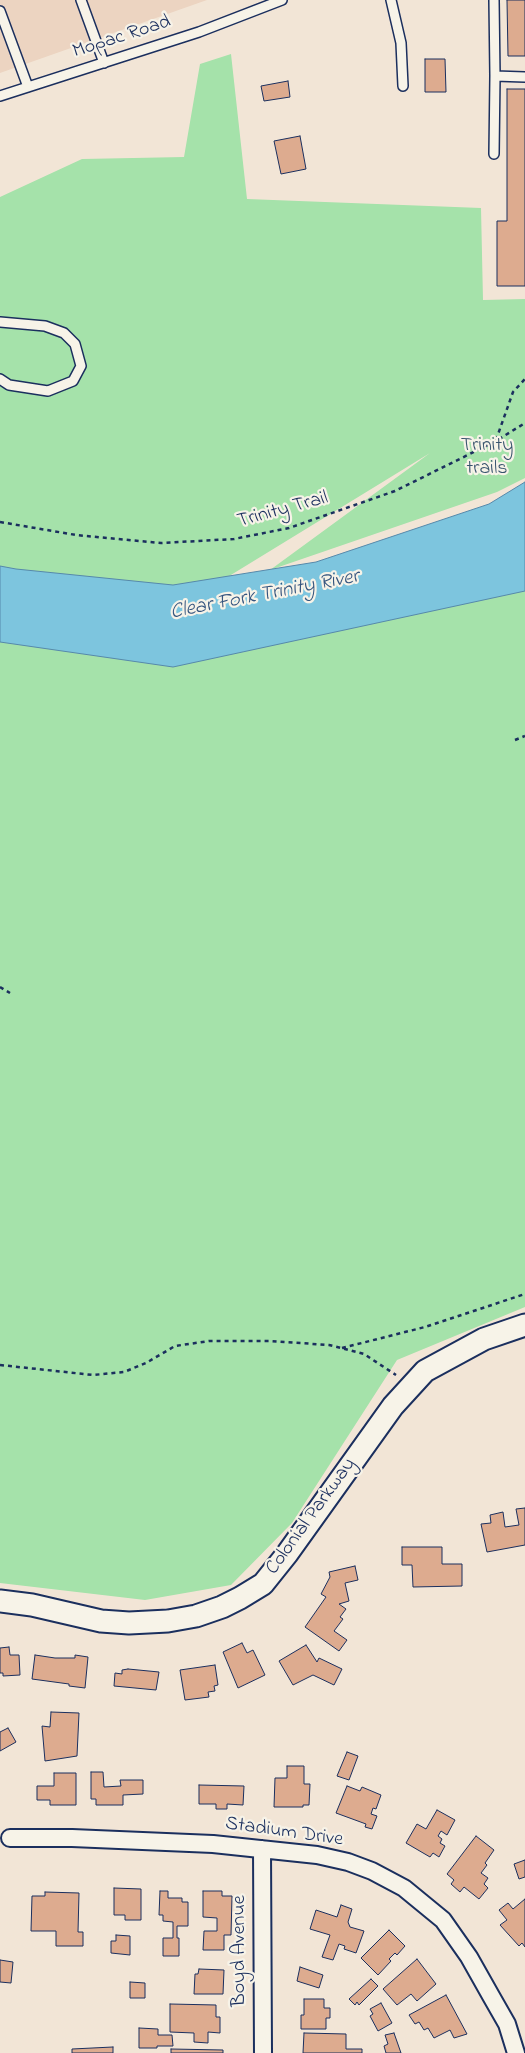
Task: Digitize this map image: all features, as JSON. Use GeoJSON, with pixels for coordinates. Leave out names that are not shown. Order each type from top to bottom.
{"type":"FeatureCollection","features":[{"type":"Feature","properties":{"kind":"street","name":"Colonial Parkway"},"geometry":{"type":"LineString","coordinates":[[0,1601],[32,1605],[101,1621],[129,1623],[168,1621],[196,1616],[222,1607],[240,1598],[263,1584],[287,1554],[410,1384],[425,1371],[449,1356],[484,1339],[525,1325]]}},
{"type":"Feature","properties":{"kind":"street","name":"Stadium Drive"},"geometry":{"type":"LineString","coordinates":[[10,1838],[72,1838],[262,1849],[317,1855],[348,1862],[372,1872],[404,1888],[443,1920],[469,1957],[507,2024],[516,2053]]}},
{"type":"Feature","properties":{"kind":"street","name":"Boyd Avenue"},"geometry":{"type":"LineString","coordinates":[[262,1849],[263,2053]]}},
{"type":"Feature","properties":{"kind":"lane"},"geometry":{"type":"LineString","coordinates":[[81,0],[104,63]]}},
{"type":"Feature","properties":{"kind":"lane","name":"Mopac Road"},"geometry":{"type":"LineString","coordinates":[[0,96],[243,17],[282,0]]}},
{"type":"Feature","properties":{"kind":"lane"},"geometry":{"type":"LineString","coordinates":[[391,0],[401,43],[403,86]]}},
{"type":"Feature","properties":{"kind":"lane"},"geometry":{"type":"LineString","coordinates":[[494,0],[494,154]]}},
{"type":"Feature","properties":{"kind":"lane"},"geometry":{"type":"LineString","coordinates":[[0,11],[28,87]]}},
{"type":"Feature","properties":{"kind":"lane"},"geometry":{"type":"LineString","coordinates":[[495,76],[525,77]]}},
{"type":"Feature","properties":{"kind":"lane"},"geometry":{"type":"LineString","coordinates":[[0,322],[45,326],[64,333],[75,344],[81,366],[73,381],[48,391],[10,385],[0,379]]}},
{"type":"Feature","properties":{"kind":"path"},"geometry":{"type":"LineString","coordinates":[[496,441],[513,392],[525,378]]}},
{"type":"Feature","properties":{"kind":"path","name":"Trinity Trail"},"geometry":{"type":"LineString","coordinates":[[0,522],[76,535],[161,543],[234,539],[289,528],[395,491],[496,441],[525,423]]}},
{"type":"Feature","properties":{"kind":"path"},"geometry":{"type":"LineString","coordinates":[[515,740],[525,736]]}},
{"type":"Feature","properties":{"kind":"path"},"geometry":{"type":"LineString","coordinates":[[0,987],[10,993]]}},
{"type":"Feature","properties":{"kind":"path"},"geometry":{"type":"LineString","coordinates":[[342,1348],[425,1327],[525,1294]]}},
{"type":"Feature","properties":{"kind":"path"},"geometry":{"type":"LineString","coordinates":[[0,1365],[93,1375],[124,1372],[146,1363],[176,1346],[209,1340],[270,1342],[329,1345],[364,1354],[410,1384]]}},
{"type":"Feature","properties":{"kind":"shaded area"},"geometry":{"type":"Polygon","coordinates":[[[0,0],[207,0],[0,73],[0,0]]]}},
{"type":"Feature","properties":{"kind":"green space","name":"Trinity trails"},"geometry":{"type":"Polygon","coordinates":[[[231,54],[247,199],[481,208],[483,300],[525,299],[525,478],[497,492],[270,570],[430,453],[177,608],[0,568],[0,197],[82,159],[184,157],[200,64],[231,54]]]}},
{"type":"Feature","properties":{"kind":"green space"},"geometry":{"type":"Polygon","coordinates":[[[525,591],[525,1307],[397,1360],[292,1523],[231,1585],[145,1600],[0,1583],[0,642],[525,591]]]}},
{"type":"Feature","properties":{"kind":"water","name":"Clear Fork Trinity River"},"geometry":{"type":"Polygon","coordinates":[[[525,482],[525,591],[173,667],[0,642],[0,566],[173,585],[316,562],[489,504],[525,482]]]}},
{"type":"Feature","properties":{"kind":"building"},"geometry":{"type":"Polygon","coordinates":[[[507,0],[525,0],[525,56],[508,56],[507,0]]]}},
{"type":"Feature","properties":{"kind":"building"},"geometry":{"type":"Polygon","coordinates":[[[425,59],[445,59],[446,92],[425,92],[425,59]]]}},
{"type":"Feature","properties":{"kind":"building"},"geometry":{"type":"Polygon","coordinates":[[[288,81],[290,97],[264,101],[261,86],[288,81]]]}},
{"type":"Feature","properties":{"kind":"building"},"geometry":{"type":"Polygon","coordinates":[[[507,89],[525,89],[525,286],[497,286],[497,221],[507,221],[507,89]]]}},
{"type":"Feature","properties":{"kind":"building"},"geometry":{"type":"Polygon","coordinates":[[[300,136],[306,169],[281,174],[274,141],[300,136]]]}},
{"type":"Feature","properties":{"kind":"building"},"geometry":{"type":"Polygon","coordinates":[[[525,1508],[525,1545],[487,1552],[481,1524],[491,1523],[490,1515],[503,1512],[505,1527],[519,1525],[516,1509],[525,1508]]]}},
{"type":"Feature","properties":{"kind":"building"},"geometry":{"type":"Polygon","coordinates":[[[402,1547],[442,1547],[442,1564],[462,1564],[462,1586],[413,1587],[412,1565],[402,1565],[402,1547]]]}},
{"type":"Feature","properties":{"kind":"building"},"geometry":{"type":"Polygon","coordinates":[[[355,1566],[358,1580],[345,1583],[349,1601],[339,1604],[346,1609],[340,1617],[343,1619],[334,1631],[347,1640],[339,1651],[305,1627],[326,1597],[321,1594],[330,1577],[329,1572],[355,1566]]]}},
{"type":"Feature","properties":{"kind":"building"},"geometry":{"type":"Polygon","coordinates":[[[242,1643],[247,1653],[253,1650],[265,1675],[238,1688],[223,1652],[242,1643]]]}},
{"type":"Feature","properties":{"kind":"building"},"geometry":{"type":"Polygon","coordinates":[[[306,1645],[317,1662],[319,1658],[342,1669],[334,1685],[313,1675],[293,1685],[279,1661],[306,1645]]]}},
{"type":"Feature","properties":{"kind":"building"},"geometry":{"type":"Polygon","coordinates":[[[9,1647],[10,1655],[19,1655],[20,1675],[3,1676],[3,1673],[0,1673],[0,1648],[9,1647]]]}},
{"type":"Feature","properties":{"kind":"building"},"geometry":{"type":"Polygon","coordinates":[[[35,1655],[55,1658],[75,1658],[75,1655],[88,1657],[85,1688],[32,1679],[35,1655]]]}},
{"type":"Feature","properties":{"kind":"building"},"geometry":{"type":"Polygon","coordinates":[[[215,1665],[218,1685],[214,1686],[215,1691],[208,1692],[209,1697],[185,1700],[180,1670],[215,1665]]]}},
{"type":"Feature","properties":{"kind":"building"},"geometry":{"type":"Polygon","coordinates":[[[122,1670],[159,1672],[156,1690],[114,1686],[115,1673],[122,1674],[122,1670]]]}},
{"type":"Feature","properties":{"kind":"building"},"geometry":{"type":"Polygon","coordinates":[[[51,1712],[79,1713],[77,1756],[45,1761],[42,1726],[50,1727],[51,1712]]]}},
{"type":"Feature","properties":{"kind":"building"},"geometry":{"type":"Polygon","coordinates":[[[8,1728],[16,1742],[0,1751],[0,1732],[8,1728]]]}},
{"type":"Feature","properties":{"kind":"building"},"geometry":{"type":"Polygon","coordinates":[[[347,1752],[358,1756],[349,1780],[337,1776],[347,1752]]]}},
{"type":"Feature","properties":{"kind":"building"},"geometry":{"type":"Polygon","coordinates":[[[287,1766],[304,1766],[304,1784],[310,1784],[309,1805],[303,1805],[303,1807],[274,1807],[275,1778],[287,1778],[287,1766]]]}},
{"type":"Feature","properties":{"kind":"building"},"geometry":{"type":"Polygon","coordinates":[[[91,1772],[103,1772],[104,1787],[121,1786],[120,1780],[143,1780],[143,1794],[123,1795],[123,1805],[96,1805],[96,1799],[91,1799],[91,1772]]]}},
{"type":"Feature","properties":{"kind":"building"},"geometry":{"type":"Polygon","coordinates":[[[54,1773],[76,1773],[76,1805],[50,1805],[50,1800],[37,1800],[37,1786],[54,1786],[54,1773]]]}},
{"type":"Feature","properties":{"kind":"building"},"geometry":{"type":"Polygon","coordinates":[[[199,1785],[244,1786],[243,1805],[227,1804],[227,1809],[216,1809],[216,1804],[199,1804],[199,1785]]]}},
{"type":"Feature","properties":{"kind":"building"},"geometry":{"type":"Polygon","coordinates":[[[347,1786],[360,1791],[362,1787],[381,1795],[376,1809],[373,1808],[371,1814],[377,1816],[372,1829],[365,1827],[366,1824],[336,1813],[347,1786]]]}},
{"type":"Feature","properties":{"kind":"building"},"geometry":{"type":"Polygon","coordinates":[[[437,1810],[455,1820],[447,1835],[441,1831],[438,1836],[442,1839],[440,1843],[445,1846],[439,1857],[433,1853],[430,1857],[406,1843],[417,1824],[426,1829],[437,1810]]]}},
{"type":"Feature","properties":{"kind":"building"},"geometry":{"type":"Polygon","coordinates":[[[476,1836],[494,1850],[481,1873],[488,1878],[484,1884],[488,1888],[479,1899],[464,1887],[460,1892],[451,1884],[454,1880],[447,1874],[476,1836]]]}},
{"type":"Feature","properties":{"kind":"building"},"geometry":{"type":"Polygon","coordinates":[[[525,1860],[525,1877],[519,1879],[514,1864],[525,1860]]]}},
{"type":"Feature","properties":{"kind":"building"},"geometry":{"type":"Polygon","coordinates":[[[114,1888],[141,1889],[141,1920],[125,1920],[125,1915],[114,1915],[114,1888]]]}},
{"type":"Feature","properties":{"kind":"building"},"geometry":{"type":"Polygon","coordinates":[[[160,1891],[168,1891],[168,1898],[182,1898],[182,1902],[188,1902],[188,1926],[177,1926],[179,1956],[163,1956],[163,1938],[173,1938],[173,1922],[163,1921],[163,1915],[159,1915],[160,1891]]]}},
{"type":"Feature","properties":{"kind":"building"},"geometry":{"type":"Polygon","coordinates":[[[203,1891],[222,1891],[222,1896],[232,1896],[231,1935],[224,1935],[224,1950],[203,1950],[204,1931],[217,1931],[217,1918],[203,1917],[203,1891]]]}},
{"type":"Feature","properties":{"kind":"building"},"geometry":{"type":"Polygon","coordinates":[[[45,1892],[79,1893],[78,1932],[83,1932],[83,1946],[56,1946],[56,1931],[31,1931],[32,1896],[45,1896],[45,1892]]]}},
{"type":"Feature","properties":{"kind":"building"},"geometry":{"type":"Polygon","coordinates":[[[525,1899],[525,1947],[522,1943],[519,1946],[500,1925],[507,1920],[499,1910],[508,1903],[513,1909],[525,1899]]]}},
{"type":"Feature","properties":{"kind":"building"},"geometry":{"type":"Polygon","coordinates":[[[341,1905],[352,1909],[348,1922],[350,1927],[364,1931],[356,1953],[344,1949],[345,1946],[339,1944],[333,1960],[322,1957],[330,1935],[310,1929],[316,1910],[337,1917],[341,1905]]]}},
{"type":"Feature","properties":{"kind":"building"},"geometry":{"type":"Polygon","coordinates":[[[389,1930],[405,1946],[397,1955],[395,1953],[389,1959],[391,1961],[378,1975],[361,1958],[389,1930]]]}},
{"type":"Feature","properties":{"kind":"building"},"geometry":{"type":"Polygon","coordinates":[[[116,1935],[130,1936],[130,1955],[111,1953],[111,1941],[116,1941],[116,1935]]]}},
{"type":"Feature","properties":{"kind":"building"},"geometry":{"type":"Polygon","coordinates":[[[417,1959],[436,1984],[417,2001],[411,1994],[397,2005],[383,1989],[417,1959]]]}},
{"type":"Feature","properties":{"kind":"building"},"geometry":{"type":"Polygon","coordinates":[[[0,1960],[13,1962],[11,1983],[0,1982],[0,1960]]]}},
{"type":"Feature","properties":{"kind":"building"},"geometry":{"type":"Polygon","coordinates":[[[300,1967],[323,1975],[319,1988],[297,1981],[300,1967]]]}},
{"type":"Feature","properties":{"kind":"building"},"geometry":{"type":"Polygon","coordinates":[[[199,1969],[224,1970],[223,1994],[194,1994],[195,1974],[198,1974],[199,1969]]]}},
{"type":"Feature","properties":{"kind":"building"},"geometry":{"type":"Polygon","coordinates":[[[371,1979],[378,1986],[359,2005],[357,2002],[355,2005],[349,1999],[371,1979]]]}},
{"type":"Feature","properties":{"kind":"building"},"geometry":{"type":"Polygon","coordinates":[[[130,1982],[145,1983],[145,1998],[130,1998],[130,1982]]]}},
{"type":"Feature","properties":{"kind":"building"},"geometry":{"type":"Polygon","coordinates":[[[446,1995],[467,2034],[454,2038],[450,2030],[434,2038],[428,2028],[424,2030],[419,2022],[415,2024],[409,2015],[446,1995]]]}},
{"type":"Feature","properties":{"kind":"building"},"geometry":{"type":"Polygon","coordinates":[[[304,1999],[324,1999],[324,2008],[330,2008],[330,2018],[326,2018],[326,2029],[301,2029],[301,2015],[304,2015],[304,1999]]]}},
{"type":"Feature","properties":{"kind":"building"},"geometry":{"type":"Polygon","coordinates":[[[381,2003],[392,2023],[378,2031],[370,2016],[373,2014],[370,2009],[381,2003]]]}},
{"type":"Feature","properties":{"kind":"building"},"geometry":{"type":"Polygon","coordinates":[[[170,2004],[216,2005],[216,2017],[220,2017],[220,2033],[208,2032],[208,2043],[194,2042],[194,2033],[170,2032],[170,2004]]]}},
{"type":"Feature","properties":{"kind":"building"},"geometry":{"type":"Polygon","coordinates":[[[139,2028],[158,2029],[158,2035],[172,2035],[173,2046],[139,2048],[139,2028]]]}},
{"type":"Feature","properties":{"kind":"building"},"geometry":{"type":"Polygon","coordinates":[[[304,2033],[346,2034],[346,2049],[362,2049],[362,2053],[303,2053],[304,2033]]]}},
{"type":"Feature","properties":{"kind":"building"},"geometry":{"type":"Polygon","coordinates":[[[394,2033],[401,2053],[386,2053],[384,2046],[388,2044],[385,2035],[394,2033]]]}},
{"type":"Feature","properties":{"kind":"building"},"geometry":{"type":"Polygon","coordinates":[[[113,2047],[113,2053],[72,2053],[72,2049],[113,2047]]]}},
{"type":"Feature","properties":{"kind":"building"},"geometry":{"type":"Polygon","coordinates":[[[171,2049],[223,2050],[223,2053],[171,2053],[171,2049]]]}}]}
